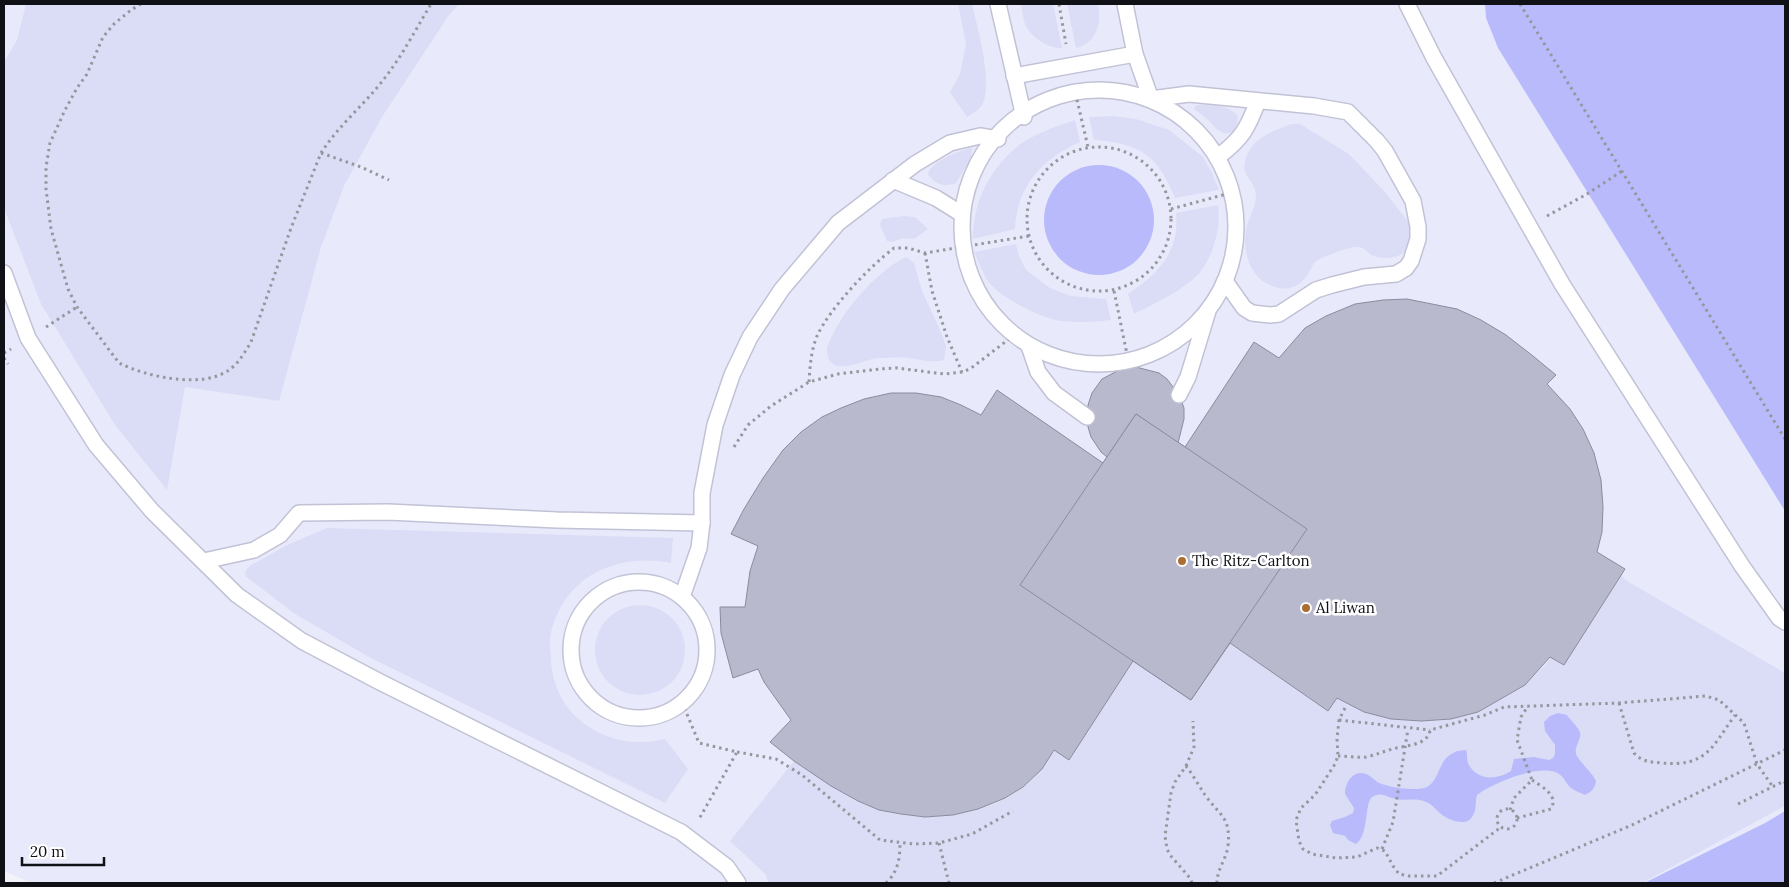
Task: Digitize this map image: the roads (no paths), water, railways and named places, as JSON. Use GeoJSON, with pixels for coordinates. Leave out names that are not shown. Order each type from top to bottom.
{"type":"FeatureCollection","features":[{"type":"Feature","properties":{"kind":"lane"},"geometry":{"type":"LineString","coordinates":[[998,4],[1024,117]]}},
{"type":"Feature","properties":{"kind":"lane"},"geometry":{"type":"LineString","coordinates":[[1125,4],[1135,54],[1151,99]]}},
{"type":"Feature","properties":{"kind":"lane"},"geometry":{"type":"LineString","coordinates":[[1407,4],[1434,58],[1567,292],[1737,557],[1779,618],[1785,622]]}},
{"type":"Feature","properties":{"kind":"lane"},"geometry":{"type":"LineString","coordinates":[[1014,76],[1135,54]]}},
{"type":"Feature","properties":{"kind":"lane"},"geometry":{"type":"LineString","coordinates":[[1179,395],[1188,377],[1210,306],[1225,281],[1238,237],[1238,214],[1228,173],[1206,138],[1172,108],[1130,92],[1106,92],[1075,95],[1054,102],[1024,117],[998,139],[984,155],[966,191],[960,213],[960,248],[974,288],[984,306],[1013,336],[1029,346],[1068,359],[1108,362],[1148,353],[1166,344],[1188,327],[1210,306]]}},
{"type":"Feature","properties":{"kind":"lane"},"geometry":{"type":"LineString","coordinates":[[1151,99],[1189,94],[1314,106],[1348,112],[1385,150],[1413,201],[1418,227],[1418,239],[1411,261],[1396,274],[1364,277],[1324,287],[1299,300],[1279,314],[1252,313],[1244,308],[1225,281]]}},
{"type":"Feature","properties":{"kind":"lane"},"geometry":{"type":"LineString","coordinates":[[1219,156],[1242,137],[1258,100]]}},
{"type":"Feature","properties":{"kind":"lane"},"geometry":{"type":"LineString","coordinates":[[682,597],[699,548],[702,523],[702,493],[715,426],[732,375],[750,337],[782,289],[838,223],[915,164],[950,144],[980,136],[998,139]]}},
{"type":"Feature","properties":{"kind":"lane"},"geometry":{"type":"LineString","coordinates":[[893,180],[936,198],[960,213]]}},
{"type":"Feature","properties":{"kind":"lane"},"geometry":{"type":"LineString","coordinates":[[4,273],[28,338],[96,445],[152,511],[237,595],[302,641],[688,836],[728,867],[738,883]]}},
{"type":"Feature","properties":{"kind":"lane"},"geometry":{"type":"LineString","coordinates":[[1029,346],[1038,372],[1054,394],[1087,417]]}},
{"type":"Feature","properties":{"kind":"lane"},"geometry":{"type":"LineString","coordinates":[[204,562],[254,550],[280,535],[299,513],[388,512],[557,520],[702,523]]}},
{"type":"Feature","properties":{"kind":"lane"},"geometry":{"type":"LineString","coordinates":[[645,582],[662,586],[682,597],[692,607],[701,622],[706,639],[707,656],[703,674],[694,689],[682,702],[667,711],[650,716],[632,717],[615,713],[599,705],[586,692],[577,678],[572,661],[571,643],[575,626],[583,610],[595,597],[611,588],[628,583],[645,582]]}},
{"type":"Feature","properties":{"kind":"water"},"geometry":{"type":"Polygon","coordinates":[[[1485,4],[1785,4],[1785,511],[1498,48],[1486,18],[1485,4]]]}},
{"type":"Feature","properties":{"kind":"water"},"geometry":{"type":"Polygon","coordinates":[[[1099,165],[1120,170],[1138,181],[1149,199],[1154,220],[1149,241],[1138,259],[1120,270],[1099,275],[1078,270],[1060,259],[1049,241],[1044,220],[1049,199],[1060,181],[1078,170],[1099,165]]]}},
{"type":"Feature","properties":{"kind":"water"},"geometry":{"type":"Polygon","coordinates":[[[1558,713],[1567,715],[1579,729],[1580,736],[1576,753],[1596,781],[1593,790],[1587,794],[1585,795],[1573,789],[1555,772],[1547,770],[1526,773],[1493,785],[1477,795],[1474,814],[1466,822],[1448,818],[1430,804],[1422,801],[1396,799],[1379,795],[1371,798],[1369,802],[1364,831],[1356,844],[1345,836],[1333,833],[1330,825],[1332,821],[1353,813],[1354,808],[1345,794],[1348,782],[1357,773],[1366,774],[1380,783],[1395,787],[1425,788],[1432,783],[1448,757],[1455,752],[1466,750],[1468,763],[1477,774],[1488,777],[1500,776],[1511,771],[1514,759],[1534,757],[1549,760],[1553,758],[1555,745],[1545,731],[1544,722],[1550,716],[1558,713]]]}},
{"type":"Feature","properties":{"kind":"water"},"geometry":{"type":"Polygon","coordinates":[[[1785,811],[1785,883],[1644,883],[1765,823],[1785,811]]]}},
{"type":"Feature","properties":{"kind":"place","name":"The Ritz-Carlton"},"geometry":{"type":"Point","coordinates":[1182,561]}},
{"type":"Feature","properties":{"kind":"place","name":"Al Liwan"},"geometry":{"type":"Point","coordinates":[1306,608]}}]}
